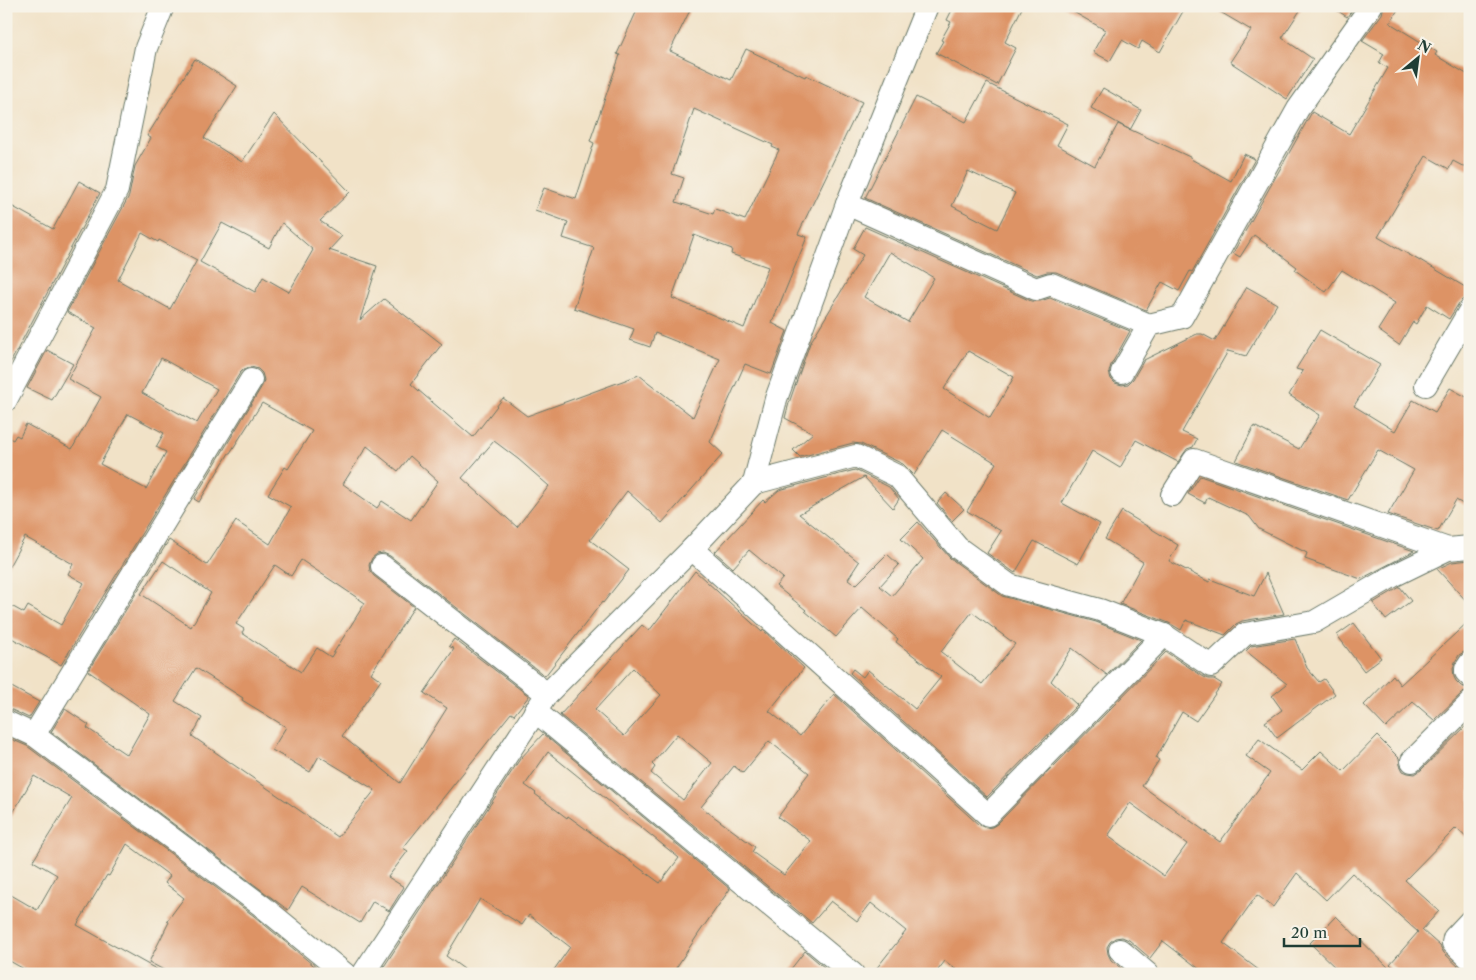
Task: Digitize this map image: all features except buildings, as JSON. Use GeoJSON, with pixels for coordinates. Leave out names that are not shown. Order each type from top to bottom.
{"type":"FeatureCollection","features":[{"type":"Feature","properties":{"kind":"street"},"geometry":{"type":"LineString","coordinates":[[6,400],[117,190],[146,48],[163,6]]}},
{"type":"Feature","properties":{"kind":"street"},"geometry":{"type":"LineString","coordinates":[[362,974],[541,702],[692,549],[754,483],[776,399],[847,204],[927,6]]}},
{"type":"Feature","properties":{"kind":"street"},"geometry":{"type":"LineString","coordinates":[[847,204],[1036,289],[1051,284],[1149,325],[1182,316],[1298,109],[1372,6]]}},
{"type":"Feature","properties":{"kind":"street"},"geometry":{"type":"LineString","coordinates":[[1426,385],[1470,310]]}},
{"type":"Feature","properties":{"kind":"street"},"geometry":{"type":"LineString","coordinates":[[1122,372],[1149,325]]}},
{"type":"Feature","properties":{"kind":"street"},"geometry":{"type":"LineString","coordinates":[[34,735],[251,380]]}},
{"type":"Feature","properties":{"kind":"street"},"geometry":{"type":"LineString","coordinates":[[754,483],[856,456],[897,476],[958,548],[1009,585],[1100,610],[1164,635],[1211,666],[1245,634],[1314,622],[1393,576],[1459,548]]}},
{"type":"Feature","properties":{"kind":"street"},"geometry":{"type":"LineString","coordinates":[[1172,495],[1194,460],[1459,548]]}},
{"type":"Feature","properties":{"kind":"street"},"geometry":{"type":"LineString","coordinates":[[692,549],[988,814],[1164,635]]}},
{"type":"Feature","properties":{"kind":"street"},"geometry":{"type":"LineString","coordinates":[[382,566],[853,974]]}},
{"type":"Feature","properties":{"kind":"street"},"geometry":{"type":"LineString","coordinates":[[1470,664],[1466,669],[1470,676]]}},
{"type":"Feature","properties":{"kind":"street"},"geometry":{"type":"LineString","coordinates":[[1412,761],[1470,703]]}},
{"type":"Feature","properties":{"kind":"street"},"geometry":{"type":"LineString","coordinates":[[6,722],[34,735],[262,906],[345,974]]}},
{"type":"Feature","properties":{"kind":"street"},"geometry":{"type":"LineString","coordinates":[[1470,921],[1454,938],[1453,942],[1470,959]]}},
{"type":"Feature","properties":{"kind":"street"},"geometry":{"type":"LineString","coordinates":[[1120,950],[1148,974]]}}]}
